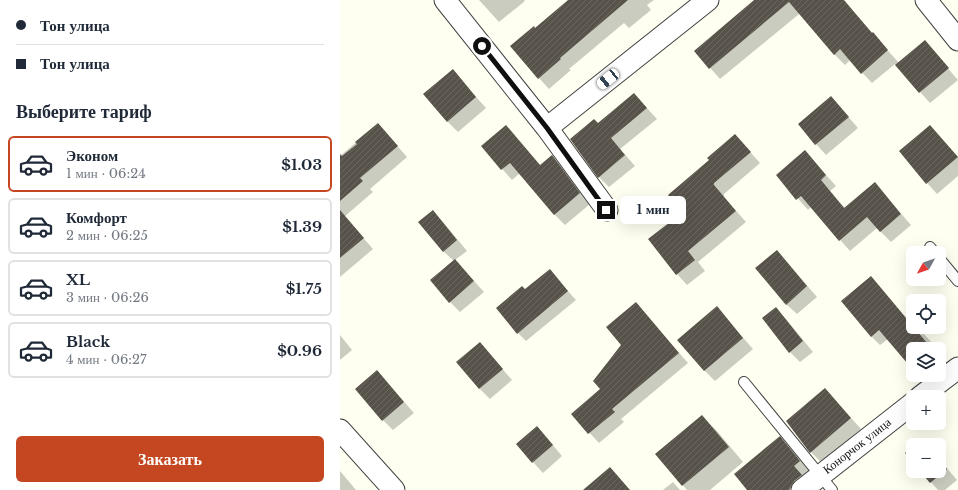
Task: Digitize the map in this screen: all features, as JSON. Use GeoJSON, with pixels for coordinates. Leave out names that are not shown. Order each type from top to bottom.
{"type":"FeatureCollection","features":[{"type":"Feature","properties":{"kind":"street"},"geometry":{"type":"LineString","coordinates":[[445,0],[547,128],[606,210]]}},
{"type":"Feature","properties":{"kind":"street"},"geometry":{"type":"LineString","coordinates":[[547,128],[708,0]]}},
{"type":"Feature","properties":{"kind":"street"},"geometry":{"type":"LineString","coordinates":[[926,0],[958,40]]}},
{"type":"Feature","properties":{"kind":"street"},"geometry":{"type":"LineString","coordinates":[[929,390],[958,368]]}},
{"type":"Feature","properties":{"kind":"street","name":"Конорчок улица"},"geometry":{"type":"LineString","coordinates":[[802,490],[826,483],[906,409]]}},
{"type":"Feature","properties":{"kind":"street"},"geometry":{"type":"LineString","coordinates":[[340,430],[394,490]]}},
{"type":"Feature","properties":{"kind":"lane"},"geometry":{"type":"LineString","coordinates":[[946,266],[958,281]]}},
{"type":"Feature","properties":{"kind":"lane"},"geometry":{"type":"LineString","coordinates":[[744,382],[826,483]]}},
{"type":"Feature","properties":{"kind":"building"},"geometry":{"type":"Polygon","coordinates":[[[568,0],[628,0],[560,58],[561,59],[538,79],[510,46],[534,26],[535,28],[568,0]]]}},
{"type":"Feature","properties":{"kind":"building"},"geometry":{"type":"Polygon","coordinates":[[[754,0],[844,0],[888,50],[861,74],[840,49],[834,55],[789,2],[709,69],[694,51],[754,0]]]}},
{"type":"Feature","properties":{"kind":"building"},"geometry":{"type":"Polygon","coordinates":[[[925,40],[949,68],[919,93],[895,65],[925,40]]]}},
{"type":"Feature","properties":{"kind":"building"},"geometry":{"type":"Polygon","coordinates":[[[453,69],[476,97],[447,122],[423,94],[453,69]]]}},
{"type":"Feature","properties":{"kind":"building"},"geometry":{"type":"Polygon","coordinates":[[[634,93],[647,108],[611,138],[625,155],[598,178],[570,139],[594,119],[598,123],[634,93]]]}},
{"type":"Feature","properties":{"kind":"building"},"geometry":{"type":"Polygon","coordinates":[[[831,96],[849,117],[815,145],[798,124],[831,96]]]}},
{"type":"Feature","properties":{"kind":"building"},"geometry":{"type":"Polygon","coordinates":[[[378,123],[398,146],[360,178],[363,181],[340,201],[340,154],[342,156],[357,144],[355,142],[378,123]]]}},
{"type":"Feature","properties":{"kind":"building"},"geometry":{"type":"Polygon","coordinates":[[[506,125],[540,165],[552,155],[580,193],[554,215],[510,163],[501,170],[481,146],[506,125]]]}},
{"type":"Feature","properties":{"kind":"building"},"geometry":{"type":"Polygon","coordinates":[[[930,125],[958,157],[926,184],[899,151],[930,125]]]}},
{"type":"Feature","properties":{"kind":"building"},"geometry":{"type":"Polygon","coordinates":[[[735,134],[751,152],[714,183],[714,185],[736,211],[688,251],[695,260],[676,275],[648,239],[683,212],[668,195],[709,160],[707,158],[735,134]]]}},
{"type":"Feature","properties":{"kind":"building"},"geometry":{"type":"Polygon","coordinates":[[[805,150],[826,175],[821,180],[844,208],[875,182],[901,214],[880,232],[867,217],[839,241],[801,196],[796,200],[776,175],[805,150]]]}},
{"type":"Feature","properties":{"kind":"building"},"geometry":{"type":"Polygon","coordinates":[[[340,210],[364,238],[340,258],[340,210]]]}},
{"type":"Feature","properties":{"kind":"building"},"geometry":{"type":"Polygon","coordinates":[[[433,210],[457,240],[443,252],[418,222],[433,210]]]}},
{"type":"Feature","properties":{"kind":"building"},"geometry":{"type":"Polygon","coordinates":[[[777,250],[807,286],[786,305],[755,268],[777,250]]]}},
{"type":"Feature","properties":{"kind":"building"},"geometry":{"type":"Polygon","coordinates":[[[455,259],[474,281],[449,303],[430,280],[455,259]]]}},
{"type":"Feature","properties":{"kind":"building"},"geometry":{"type":"Polygon","coordinates":[[[550,269],[568,291],[517,334],[496,308],[522,286],[525,289],[550,269]]]}},
{"type":"Feature","properties":{"kind":"building"},"geometry":{"type":"Polygon","coordinates":[[[871,276],[906,318],[906,334],[919,334],[926,342],[906,342],[906,362],[879,330],[871,337],[841,301],[871,276]]]}},
{"type":"Feature","properties":{"kind":"building"},"geometry":{"type":"Polygon","coordinates":[[[636,302],[679,353],[612,409],[615,412],[588,434],[571,414],[600,389],[593,381],[621,345],[606,327],[636,302]]]}},
{"type":"Feature","properties":{"kind":"building"},"geometry":{"type":"Polygon","coordinates":[[[717,306],[743,338],[704,371],[677,340],[717,306]]]}},
{"type":"Feature","properties":{"kind":"building"},"geometry":{"type":"Polygon","coordinates":[[[776,307],[803,341],[789,353],[762,318],[776,307]]]}},
{"type":"Feature","properties":{"kind":"building"},"geometry":{"type":"Polygon","coordinates":[[[480,342],[503,369],[479,389],[456,362],[480,342]]]}},
{"type":"Feature","properties":{"kind":"building"},"geometry":{"type":"Polygon","coordinates":[[[377,370],[404,402],[382,421],[355,389],[377,370]]]}},
{"type":"Feature","properties":{"kind":"building"},"geometry":{"type":"Polygon","coordinates":[[[825,388],[851,418],[810,453],[786,421],[825,388]]]}},
{"type":"Feature","properties":{"kind":"building"},"geometry":{"type":"Polygon","coordinates":[[[702,415],[729,447],[682,486],[655,454],[702,415]]]}},
{"type":"Feature","properties":{"kind":"building"},"geometry":{"type":"Polygon","coordinates":[[[537,426],[553,445],[532,463],[516,444],[537,426]]]}},
{"type":"Feature","properties":{"kind":"building"},"geometry":{"type":"Polygon","coordinates":[[[780,436],[800,461],[794,466],[802,475],[794,481],[789,490],[747,490],[734,474],[780,436]]]}},
{"type":"Feature","properties":{"kind":"building"},"geometry":{"type":"Polygon","coordinates":[[[610,467],[630,490],[583,490],[610,467]]]}},
{"type":"Feature","properties":{"kind":"building"},"geometry":{"type":"Polygon","coordinates":[[[926,478],[936,478],[930,483],[926,478]]]}},
{"type":"Feature","properties":{"kind":"route"},"geometry":{"type":"LineString","coordinates":[[482,46],[547,128],[606,210]]}}]}
